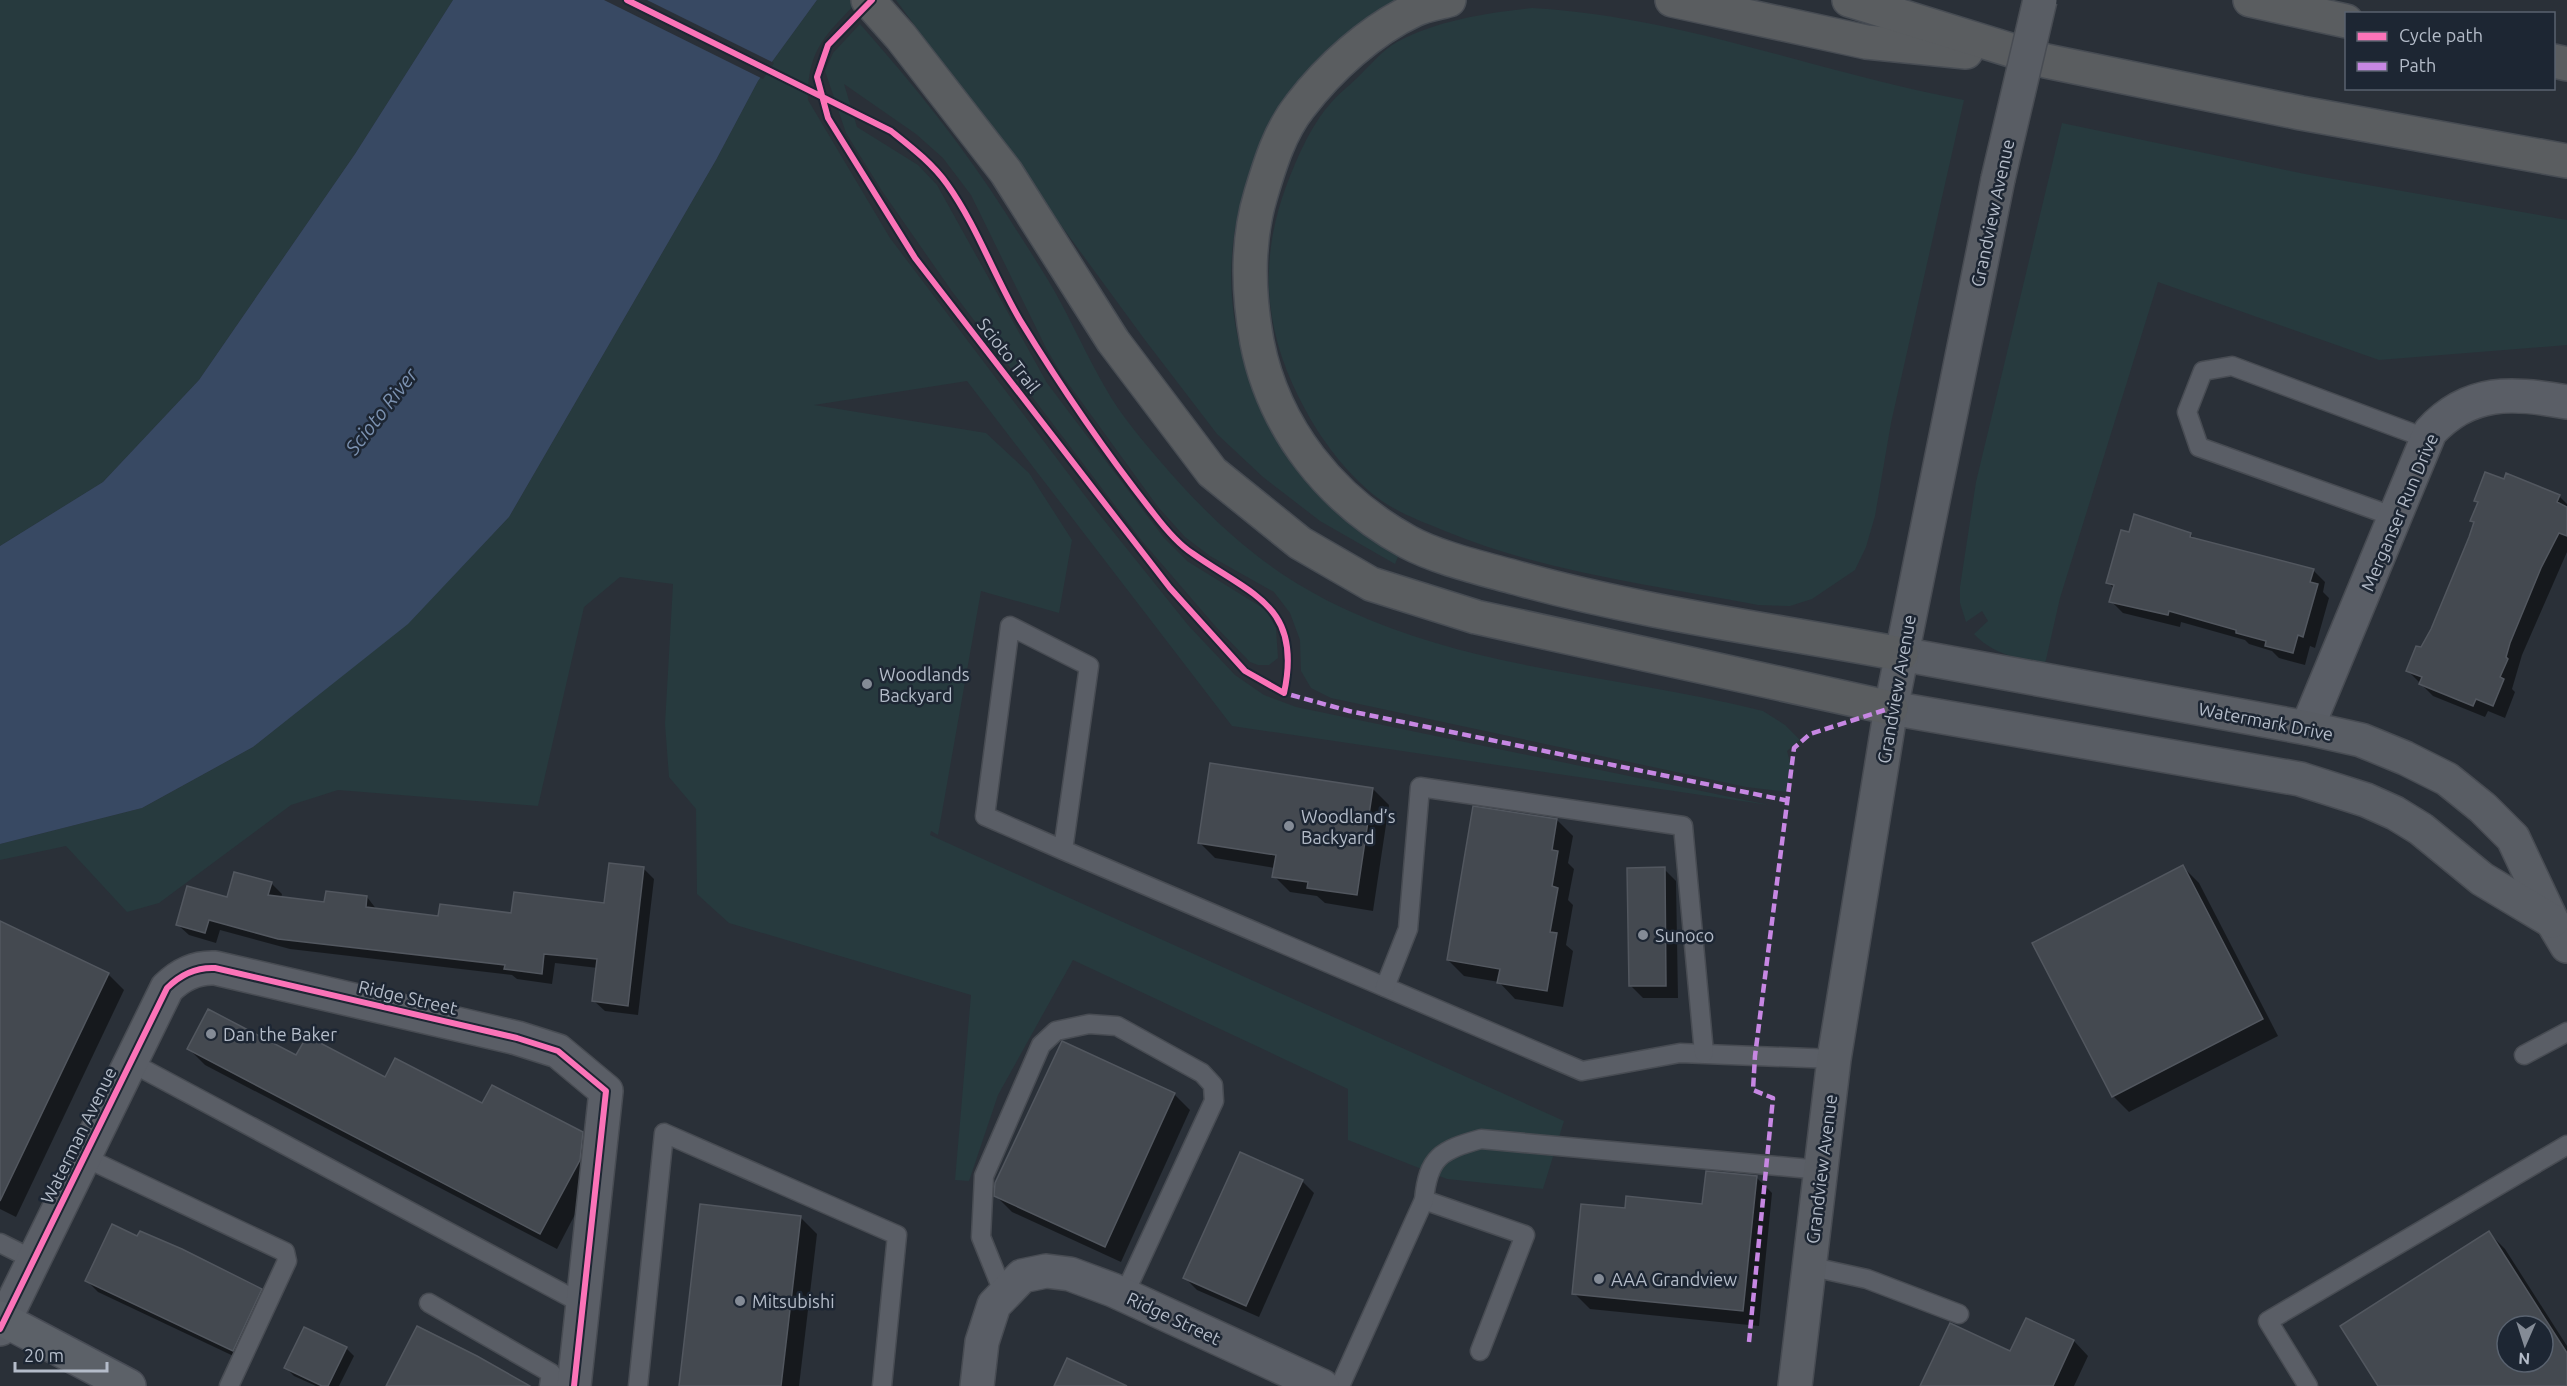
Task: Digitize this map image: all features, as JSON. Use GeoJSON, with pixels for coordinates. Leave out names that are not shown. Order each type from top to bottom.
{"type":"FeatureCollection","features":[{"type":"Feature","properties":{"kind":"highway"},"geometry":{"type":"LineString","coordinates":[[868,0],[901,36],[1006,172],[1113,341],[1212,472],[1300,543],[1371,584],[1476,617],[1892,708]]}},
{"type":"Feature","properties":{"kind":"highway"},"geometry":{"type":"LineString","coordinates":[[1449,0],[1407,14],[1373,34],[1333,69],[1298,108],[1273,155],[1258,203],[1249,251],[1252,312],[1261,360],[1275,403],[1300,447],[1331,484],[1370,517],[1410,544],[1486,570],[1568,592],[1901,654]]}},
{"type":"Feature","properties":{"kind":"highway"},"geometry":{"type":"LineString","coordinates":[[1672,0],[1866,42],[2046,61]]}},
{"type":"Feature","properties":{"kind":"highway"},"geometry":{"type":"LineString","coordinates":[[1848,0],[2046,61],[2323,118],[2567,161]]}},
{"type":"Feature","properties":{"kind":"highway"},"geometry":{"type":"LineString","coordinates":[[2250,0],[2345,21]]}},
{"type":"Feature","properties":{"kind":"main road"},"geometry":{"type":"LineString","coordinates":[[1,1323],[129,1386]]}},
{"type":"Feature","properties":{"kind":"street","name":"Grandview Avenue"},"geometry":{"type":"LineString","coordinates":[[1795,1386],[1834,1059],[1901,654],[1998,179],[2040,0]]}},
{"type":"Feature","properties":{"kind":"street","name":"Merganser Run Drive"},"geometry":{"type":"LineString","coordinates":[[2307,728],[2428,440],[2440,422],[2458,408],[2494,395],[2536,396],[2567,402]]}},
{"type":"Feature","properties":{"kind":"street","name":"Watermark Drive"},"geometry":{"type":"LineString","coordinates":[[1901,654],[2307,728],[2361,740],[2447,778],[2483,808],[2513,838],[2559,933]]}},
{"type":"Feature","properties":{"kind":"street","name":"Watermark Drive"},"geometry":{"type":"LineString","coordinates":[[1892,708],[2300,779],[2333,788],[2366,800],[2412,824],[2482,879],[2559,933]]}},
{"type":"Feature","properties":{"kind":"street","name":"Ridge Street"},"geometry":{"type":"LineString","coordinates":[[190,972],[214,968],[517,1038],[558,1051],[606,1090],[583,1304]]}},
{"type":"Feature","properties":{"kind":"street","name":"Waterman Avenue"},"geometry":{"type":"LineString","coordinates":[[1,1323],[167,988],[178,978],[190,972]]}},
{"type":"Feature","properties":{"kind":"street","name":"Ridge Street"},"geometry":{"type":"LineString","coordinates":[[1013,1285],[1046,1271],[1070,1274],[1124,1295],[1322,1386]]}},
{"type":"Feature","properties":{"kind":"street"},"geometry":{"type":"LineString","coordinates":[[977,1386],[982,1342],[994,1305],[1013,1285]]}},
{"type":"Feature","properties":{"kind":"street"},"geometry":{"type":"LineString","coordinates":[[562,1380],[583,1304]]}},
{"type":"Feature","properties":{"kind":"lane"},"geometry":{"type":"LineString","coordinates":[[2395,517],[2199,447],[2187,412],[2203,371],[2232,366],[2428,440]]}},
{"type":"Feature","properties":{"kind":"lane"},"geometry":{"type":"LineString","coordinates":[[1064,850],[1089,666],[1010,626],[985,816],[1064,850],[1581,1071],[1680,1053],[1834,1059]]}},
{"type":"Feature","properties":{"kind":"lane"},"geometry":{"type":"LineString","coordinates":[[1385,987],[1408,929],[1420,787],[1683,826],[1704,1053]]}},
{"type":"Feature","properties":{"kind":"lane"},"geometry":{"type":"LineString","coordinates":[[1013,1285],[981,1238],[984,1176],[1041,1046],[1056,1030],[1089,1024],[1117,1026],[1202,1073],[1214,1085],[1214,1101],[1124,1295]]}},
{"type":"Feature","properties":{"kind":"lane"},"geometry":{"type":"LineString","coordinates":[[2524,1055],[2567,1032]]}},
{"type":"Feature","properties":{"kind":"lane"},"geometry":{"type":"LineString","coordinates":[[130,1062],[583,1304]]}},
{"type":"Feature","properties":{"kind":"lane"},"geometry":{"type":"LineString","coordinates":[[638,1386],[664,1133],[897,1235],[882,1386]]}},
{"type":"Feature","properties":{"kind":"lane"},"geometry":{"type":"LineString","coordinates":[[1340,1386],[1424,1200],[1426,1182],[1435,1161],[1450,1148],[1481,1139],[1821,1170]]}},
{"type":"Feature","properties":{"kind":"lane"},"geometry":{"type":"LineString","coordinates":[[2308,1386],[2268,1321],[2567,1145]]}},
{"type":"Feature","properties":{"kind":"lane"},"geometry":{"type":"LineString","coordinates":[[84,1158],[285,1252],[287,1261],[229,1386]]}},
{"type":"Feature","properties":{"kind":"lane"},"geometry":{"type":"LineString","coordinates":[[1424,1200],[1525,1235],[1480,1351]]}},
{"type":"Feature","properties":{"kind":"lane"},"geometry":{"type":"LineString","coordinates":[[0,1243],[34,1260]]}},
{"type":"Feature","properties":{"kind":"lane"},"geometry":{"type":"LineString","coordinates":[[1808,1266],[1867,1279],[1959,1314]]}},
{"type":"Feature","properties":{"kind":"lane"},"geometry":{"type":"LineString","coordinates":[[429,1303],[562,1380]]}},
{"type":"Feature","properties":{"kind":"green space"},"geometry":{"type":"Polygon","coordinates":[[[0,0],[453,0],[355,154],[199,380],[103,482],[0,546],[0,0]]]}},
{"type":"Feature","properties":{"kind":"green space"},"geometry":{"type":"Polygon","coordinates":[[[817,0],[859,0],[828,34],[815,55],[811,68],[808,100],[890,238],[1095,509],[1188,625],[1235,675],[1264,695],[1296,707],[1769,805],[1232,726],[967,381],[814,405],[986,433],[1029,473],[1072,540],[1059,613],[981,591],[938,835],[931,831],[930,835],[1564,1121],[1543,1189],[1447,1179],[1348,1140],[1348,1089],[1073,960],[998,1095],[969,1181],[955,1180],[971,995],[729,923],[697,894],[696,809],[669,777],[665,724],[673,584],[620,577],[584,607],[538,806],[338,790],[291,805],[159,903],[127,912],[66,846],[0,860],[0,844],[142,808],[253,747],[408,623],[509,517],[716,160],[758,81],[817,0]]]}},
{"type":"Feature","properties":{"kind":"green space"},"geometry":{"type":"Polygon","coordinates":[[[896,0],[1403,0],[1376,14],[1336,42],[1300,82],[1258,155],[1242,199],[1234,237],[1231,275],[1234,313],[1241,351],[1253,388],[1269,424],[1290,459],[1326,499],[1400,552],[1395,564],[1320,521],[1263,477],[1217,434],[1145,340],[896,0]]]}},
{"type":"Feature","properties":{"kind":"green space"},"geometry":{"type":"Polygon","coordinates":[[[1532,8],[1587,13],[1642,22],[1910,89],[1964,100],[1891,423],[1875,516],[1866,547],[1855,570],[1812,599],[1790,606],[1758,605],[1599,576],[1520,557],[1420,521],[1382,501],[1349,472],[1313,423],[1291,380],[1272,319],[1269,289],[1270,258],[1274,228],[1283,196],[1298,156],[1315,125],[1336,97],[1391,45],[1413,34],[1446,23],[1480,15],[1532,8]]]}},
{"type":"Feature","properties":{"kind":"green space"},"geometry":{"type":"Polygon","coordinates":[[[860,24],[937,116],[991,190],[1061,303],[1098,375],[1123,415],[1181,485],[1245,546],[1293,581],[1347,610],[1448,647],[1500,660],[1711,699],[1763,711],[1785,725],[1800,740],[1787,751],[1791,766],[1788,792],[1746,787],[1331,698],[1311,688],[1301,671],[1300,640],[1290,613],[1274,592],[1210,556],[1185,537],[1158,507],[1062,375],[1046,348],[971,195],[943,158],[916,134],[844,84],[857,127],[918,165],[937,185],[1047,383],[1164,538],[1187,561],[1266,610],[1276,628],[1278,658],[1269,665],[1250,662],[1216,627],[1142,541],[951,290],[882,191],[846,133],[825,71],[833,53],[860,24]]]}},
{"type":"Feature","properties":{"kind":"green space"},"geometry":{"type":"Polygon","coordinates":[[[2062,123],[2305,174],[2567,220],[2567,345],[2379,360],[2158,282],[2060,598],[2045,664],[1998,651],[1974,634],[1988,621],[1982,611],[1966,622],[1960,603],[1960,587],[1976,482],[2062,123]]]}},
{"type":"Feature","properties":{"kind":"water","name":"Scioto River"},"geometry":{"type":"Polygon","coordinates":[[[453,0],[817,0],[758,81],[716,160],[509,517],[408,624],[253,747],[142,808],[0,844],[0,546],[103,482],[199,380],[355,154],[453,0]]]}},
{"type":"Feature","properties":{"kind":"pier"},"geometry":{"type":"Polygon","coordinates":[[[604,0],[647,0],[774,63],[763,79],[604,0]]]}},
{"type":"Feature","properties":{"kind":"building"},"geometry":{"type":"Polygon","coordinates":[[[2485,472],[2504,479],[2506,473],[2560,495],[2557,502],[2567,507],[2567,536],[2559,533],[2541,568],[2510,643],[2506,657],[2508,659],[2500,677],[2504,679],[2493,706],[2476,699],[2473,706],[2419,684],[2422,677],[2406,671],[2416,646],[2421,647],[2431,629],[2469,537],[2474,522],[2470,521],[2478,502],[2474,501],[2485,472]]]}},
{"type":"Feature","properties":{"kind":"building"},"geometry":{"type":"Polygon","coordinates":[[[2134,514],[2191,533],[2190,537],[2314,569],[2310,582],[2318,584],[2303,637],[2298,635],[2293,653],[2265,646],[2266,641],[2236,633],[2236,630],[2169,611],[2168,615],[2109,602],[2114,585],[2106,583],[2121,530],[2129,532],[2134,514]]]}},
{"type":"Feature","properties":{"kind":"building"},"geometry":{"type":"Polygon","coordinates":[[[1210,763],[1373,788],[1357,895],[1307,888],[1308,882],[1272,877],[1276,855],[1198,843],[1210,763]]]}},
{"type":"Feature","properties":{"kind":"building"},"geometry":{"type":"Polygon","coordinates":[[[1473,806],[1557,819],[1552,850],[1558,851],[1552,886],[1558,888],[1550,932],[1557,933],[1547,991],[1497,983],[1500,969],[1447,960],[1473,806]]]}},
{"type":"Feature","properties":{"kind":"building"},"geometry":{"type":"Polygon","coordinates":[[[609,863],[644,867],[628,1006],[592,1001],[597,959],[544,954],[542,974],[504,969],[505,965],[278,939],[209,920],[205,933],[176,925],[187,886],[227,897],[234,872],[272,882],[268,895],[324,902],[326,891],[367,896],[366,907],[438,916],[440,904],[511,913],[514,892],[604,903],[609,863]]]}},
{"type":"Feature","properties":{"kind":"building"},"geometry":{"type":"Polygon","coordinates":[[[2183,865],[2263,1019],[2112,1097],[2032,943],[2183,865]]]}},
{"type":"Feature","properties":{"kind":"building"},"geometry":{"type":"Polygon","coordinates":[[[1665,867],[1666,986],[1629,986],[1627,868],[1665,867]]]}},
{"type":"Feature","properties":{"kind":"building"},"geometry":{"type":"Polygon","coordinates":[[[0,921],[109,973],[0,1201],[0,921]]]}},
{"type":"Feature","properties":{"kind":"building"},"geometry":{"type":"Polygon","coordinates":[[[208,1009],[296,1055],[307,1036],[385,1077],[395,1058],[482,1103],[492,1085],[583,1132],[580,1160],[540,1234],[187,1049],[208,1009]]]}},
{"type":"Feature","properties":{"kind":"building"},"geometry":{"type":"Polygon","coordinates":[[[1062,1041],[1175,1093],[1105,1247],[994,1196],[995,1183],[1062,1041]]]}},
{"type":"Feature","properties":{"kind":"building"},"geometry":{"type":"Polygon","coordinates":[[[1240,1152],[1303,1180],[1246,1306],[1183,1278],[1240,1152]]]}},
{"type":"Feature","properties":{"kind":"building"},"geometry":{"type":"Polygon","coordinates":[[[1706,1171],[1757,1176],[1743,1311],[1572,1294],[1581,1204],[1625,1208],[1626,1196],[1702,1204],[1706,1171]]]}},
{"type":"Feature","properties":{"kind":"building","name":"Mitsubishi"},"geometry":{"type":"Polygon","coordinates":[[[700,1204],[801,1216],[781,1386],[679,1386],[700,1204]]]}},
{"type":"Feature","properties":{"kind":"building"},"geometry":{"type":"Polygon","coordinates":[[[112,1224],[137,1236],[140,1231],[182,1249],[262,1289],[233,1351],[85,1281],[112,1224]]]}},
{"type":"Feature","properties":{"kind":"building"},"geometry":{"type":"Polygon","coordinates":[[[2489,1231],[2542,1314],[2495,1314],[2495,1374],[2555,1374],[2555,1334],[2567,1353],[2567,1386],[2378,1386],[2340,1326],[2489,1231]]]}},
{"type":"Feature","properties":{"kind":"building"},"geometry":{"type":"Polygon","coordinates":[[[2026,1318],[2074,1340],[2053,1386],[1920,1386],[1950,1323],[2010,1351],[2026,1318]]]}},
{"type":"Feature","properties":{"kind":"building"},"geometry":{"type":"Polygon","coordinates":[[[417,1326],[477,1356],[530,1386],[386,1386],[417,1326]]]}},
{"type":"Feature","properties":{"kind":"building"},"geometry":{"type":"Polygon","coordinates":[[[304,1327],[347,1347],[328,1386],[322,1386],[284,1368],[304,1327]]]}},
{"type":"Feature","properties":{"kind":"building"},"geometry":{"type":"Polygon","coordinates":[[[1067,1358],[1127,1386],[1054,1386],[1067,1358]]]}},
{"type":"Feature","properties":{"kind":"marked path"},"geometry":{"type":"LineString","coordinates":[[1285,687],[1284,693],[1349,711],[1789,801]]}},
{"type":"Feature","properties":{"kind":"marked path"},"geometry":{"type":"LineString","coordinates":[[1749,1342],[1773,1098],[1753,1090],[1755,1056],[1794,748],[1810,734],[1891,708]]}},
{"type":"Feature","properties":{"kind":"cycle path","name":"Scioto Trail"},"geometry":{"type":"LineString","coordinates":[[627,0],[891,131],[935,169],[958,200],[1020,320],[1084,419],[1136,491],[1182,545],[1252,593],[1279,621],[1286,640],[1288,663],[1284,693],[1245,671],[1170,588],[915,258],[828,118],[817,77],[828,45],[872,0]]}},
{"type":"Feature","properties":{"kind":"cycle path"},"geometry":{"type":"LineString","coordinates":[[0,1329],[167,988],[188,973],[215,968],[517,1038],[558,1051],[606,1091],[574,1386]]}},
{"type":"Feature","properties":{"kind":"place","name":"Woodlands Backyard"},"geometry":{"type":"Point","coordinates":[867,684]}},
{"type":"Feature","properties":{"kind":"place","name":"Woodland’s Backyard"},"geometry":{"type":"Point","coordinates":[1289,826]}},
{"type":"Feature","properties":{"kind":"place","name":"Sunoco"},"geometry":{"type":"Point","coordinates":[1643,935]}},
{"type":"Feature","properties":{"kind":"place","name":"Dan the Baker"},"geometry":{"type":"Point","coordinates":[211,1034]}},
{"type":"Feature","properties":{"kind":"place","name":"AAA Grandview"},"geometry":{"type":"Point","coordinates":[1599,1279]}},
{"type":"Feature","properties":{"kind":"place","name":"Mitsubishi"},"geometry":{"type":"Point","coordinates":[740,1301]}}]}
